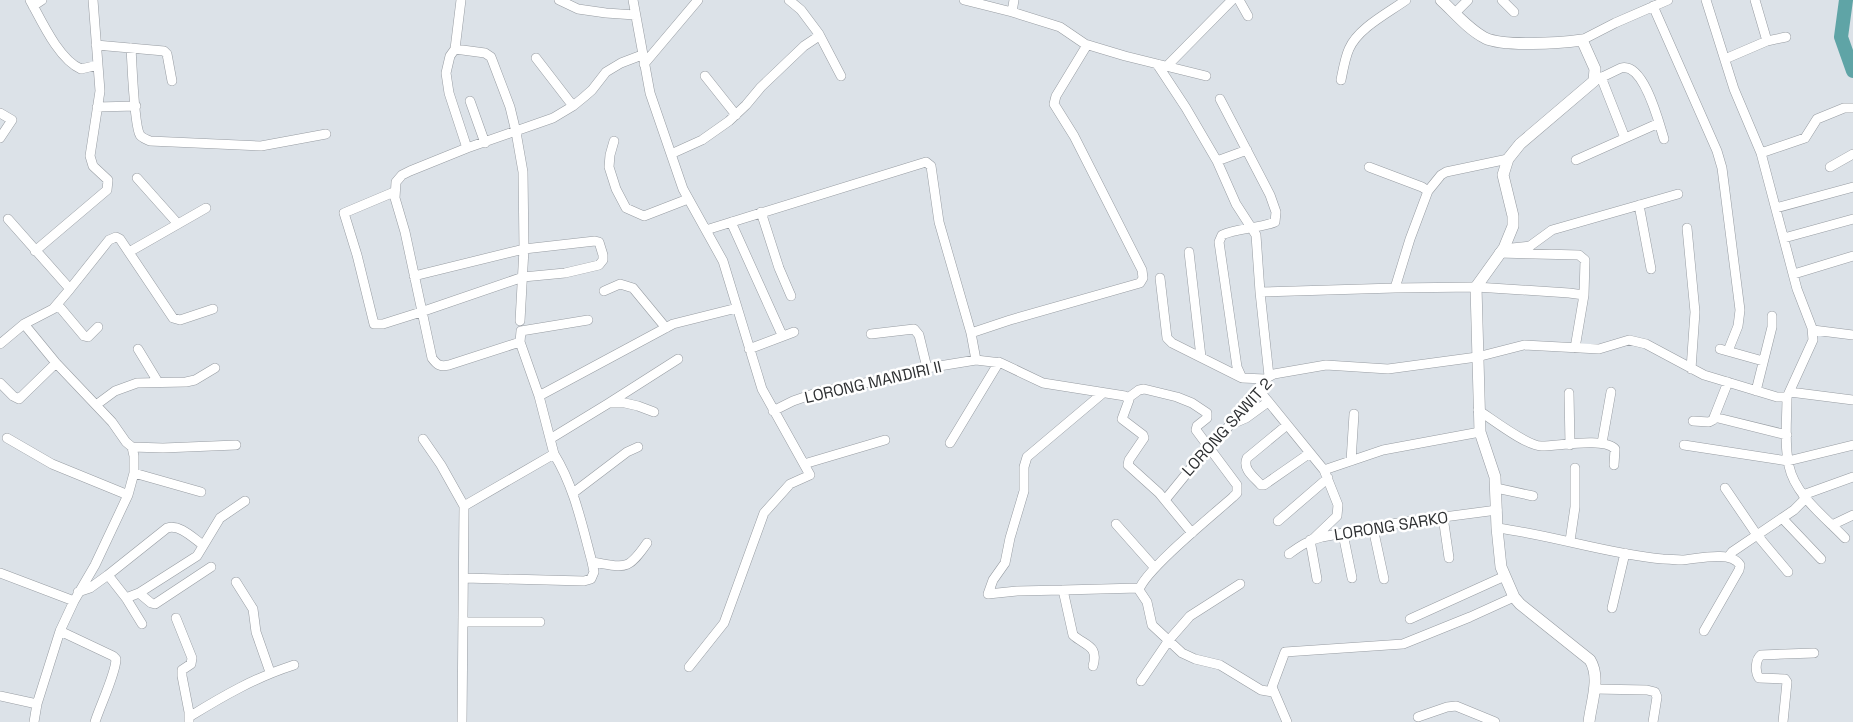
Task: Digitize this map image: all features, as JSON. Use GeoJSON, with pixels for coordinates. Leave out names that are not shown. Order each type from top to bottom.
{"type":"FeatureCollection","features":[{"type":"Feature","properties":{"kind":"street"},"geometry":{"type":"LineString","coordinates":[[42,0],[32,3],[59,48],[71,63],[81,69],[98,65]]}},
{"type":"Feature","properties":{"kind":"street"},"geometry":{"type":"LineString","coordinates":[[461,0],[455,49],[450,56],[446,73],[449,93],[467,148]]}},
{"type":"Feature","properties":{"kind":"street"},"geometry":{"type":"LineString","coordinates":[[559,0],[578,9],[635,15]]}},
{"type":"Feature","properties":{"kind":"street"},"geometry":{"type":"LineString","coordinates":[[633,0],[650,93],[683,189],[723,261],[762,389],[810,476],[790,484],[764,513],[724,623],[689,667]]}},
{"type":"Feature","properties":{"kind":"street"},"geometry":{"type":"LineString","coordinates":[[520,342],[442,366],[437,364],[432,358],[394,192],[396,182],[402,175],[467,148],[553,118],[573,106],[592,90],[606,72],[621,63],[643,59],[698,0]]}},
{"type":"Feature","properties":{"kind":"street"},"geometry":{"type":"LineString","coordinates":[[789,0],[801,10],[819,34],[841,76]]}},
{"type":"Feature","properties":{"kind":"street"},"geometry":{"type":"LineString","coordinates":[[964,0],[1012,12],[1064,29],[1078,41],[1087,45],[1206,76]]}},
{"type":"Feature","properties":{"kind":"street"},"geometry":{"type":"LineString","coordinates":[[1012,12],[1014,0]]}},
{"type":"Feature","properties":{"kind":"street"},"geometry":{"type":"LineString","coordinates":[[1167,66],[1232,0]]}},
{"type":"Feature","properties":{"kind":"street"},"geometry":{"type":"LineString","coordinates":[[1239,0],[1248,16]]}},
{"type":"Feature","properties":{"kind":"street"},"geometry":{"type":"LineString","coordinates":[[1341,80],[1349,49],[1357,37],[1375,21],[1406,0]]}},
{"type":"Feature","properties":{"kind":"street"},"geometry":{"type":"LineString","coordinates":[[1442,0],[1474,31],[1487,39],[1509,42],[1562,43],[1582,40],[1668,0]]}},
{"type":"Feature","properties":{"kind":"street"},"geometry":{"type":"LineString","coordinates":[[1455,13],[1468,0]]}},
{"type":"Feature","properties":{"kind":"street"},"geometry":{"type":"LineString","coordinates":[[1502,0],[1514,12]]}},
{"type":"Feature","properties":{"kind":"street"},"geometry":{"type":"LineString","coordinates":[[1706,0],[1734,89],[1761,153],[1794,274],[1813,330],[1813,340],[1788,394],[1788,460],[1794,481],[1804,497],[1845,538]]}},
{"type":"Feature","properties":{"kind":"street"},"geometry":{"type":"LineString","coordinates":[[1754,0],[1767,41]]}},
{"type":"Feature","properties":{"kind":"street"},"geometry":{"type":"LineString","coordinates":[[36,251],[107,190],[108,180],[93,166],[90,156],[100,91],[91,2]]}},
{"type":"Feature","properties":{"kind":"street"},"geometry":{"type":"LineString","coordinates":[[1653,6],[1717,151],[1722,168],[1740,310],[1738,326],[1724,350],[1763,361]]}},
{"type":"Feature","properties":{"kind":"street"},"geometry":{"type":"LineString","coordinates":[[671,154],[702,140],[736,115],[761,87],[819,34]]}},
{"type":"Feature","properties":{"kind":"street"},"geometry":{"type":"LineString","coordinates":[[1725,59],[1767,41],[1786,37]]}},
{"type":"Feature","properties":{"kind":"street"},"geometry":{"type":"LineString","coordinates":[[1582,40],[1595,69],[1597,79],[1625,138]]}},
{"type":"Feature","properties":{"kind":"street"},"geometry":{"type":"LineString","coordinates":[[96,45],[164,51],[167,54],[172,81]]}},
{"type":"Feature","properties":{"kind":"street"},"geometry":{"type":"LineString","coordinates":[[971,333],[1140,283],[1143,278],[1142,270],[1074,136],[1054,104],[1056,96],[1087,45]]}},
{"type":"Feature","properties":{"kind":"street"},"geometry":{"type":"LineString","coordinates":[[131,48],[139,134],[143,138],[150,140],[261,146],[326,134]]}},
{"type":"Feature","properties":{"kind":"street"},"geometry":{"type":"LineString","coordinates":[[455,49],[485,53],[491,57],[510,107],[516,132],[523,172],[524,249],[520,322]]}},
{"type":"Feature","properties":{"kind":"street"},"geometry":{"type":"LineString","coordinates":[[536,58],[573,106]]}},
{"type":"Feature","properties":{"kind":"street"},"geometry":{"type":"LineString","coordinates":[[1157,64],[1186,108],[1217,161],[1236,204],[1256,235],[1267,378],[1242,378],[1172,342],[1168,338],[1160,278]]}},
{"type":"Feature","properties":{"kind":"street"},"geometry":{"type":"LineString","coordinates":[[1589,722],[1594,689],[1594,665],[1520,604],[1514,597],[1501,567],[1495,477],[1480,432],[1478,410],[1476,287],[1502,251],[1513,226],[1513,216],[1503,175],[1508,160],[1520,144],[1597,79],[1621,68],[1631,68],[1645,86],[1664,139]]}},
{"type":"Feature","properties":{"kind":"street"},"geometry":{"type":"LineString","coordinates":[[705,76],[736,115]]}},
{"type":"Feature","properties":{"kind":"street"},"geometry":{"type":"LineString","coordinates":[[1220,99],[1270,195],[1276,212],[1275,222],[1253,229],[1227,233],[1222,235],[1219,242],[1237,367],[1242,378]]}},
{"type":"Feature","properties":{"kind":"street"},"geometry":{"type":"LineString","coordinates":[[470,101],[485,143]]}},
{"type":"Feature","properties":{"kind":"street"},"geometry":{"type":"LineString","coordinates":[[97,107],[136,106]]}},
{"type":"Feature","properties":{"kind":"street"},"geometry":{"type":"LineString","coordinates":[[1761,153],[1805,138],[1817,118],[1844,108],[1853,108]]}},
{"type":"Feature","properties":{"kind":"street"},"geometry":{"type":"LineString","coordinates":[[0,112],[12,120],[0,138]]}},
{"type":"Feature","properties":{"kind":"street"},"geometry":{"type":"LineString","coordinates":[[1576,160],[1659,123]]}},
{"type":"Feature","properties":{"kind":"street"},"geometry":{"type":"LineString","coordinates":[[614,141],[609,167],[616,189],[626,208],[644,216],[688,199]]}},
{"type":"Feature","properties":{"kind":"street"},"geometry":{"type":"LineString","coordinates":[[1217,161],[1247,150]]}},
{"type":"Feature","properties":{"kind":"street"},"geometry":{"type":"LineString","coordinates":[[1830,167],[1853,154]]}},
{"type":"Feature","properties":{"kind":"street"},"geometry":{"type":"LineString","coordinates":[[1395,288],[1410,239],[1428,191],[1441,175],[1446,172],[1508,160]]}},
{"type":"Feature","properties":{"kind":"street"},"geometry":{"type":"LineString","coordinates":[[706,230],[926,162],[929,163],[939,222],[971,333],[976,360]]}},
{"type":"Feature","properties":{"kind":"street"},"geometry":{"type":"LineString","coordinates":[[1369,167],[1428,191]]}},
{"type":"Feature","properties":{"kind":"street"},"geometry":{"type":"LineString","coordinates":[[137,178],[178,224]]}},
{"type":"Feature","properties":{"kind":"street"},"geometry":{"type":"LineString","coordinates":[[1776,208],[1853,187]]}},
{"type":"Feature","properties":{"kind":"street"},"geometry":{"type":"LineString","coordinates":[[394,192],[344,213],[357,255],[374,324],[383,324],[523,277],[565,273],[599,265],[603,260],[603,255],[599,242],[595,240],[524,249],[414,276]]}},
{"type":"Feature","properties":{"kind":"street"},"geometry":{"type":"LineString","coordinates":[[1502,251],[1527,248],[1552,230],[1678,194]]}},
{"type":"Feature","properties":{"kind":"street"},"geometry":{"type":"LineString","coordinates":[[1639,206],[1650,269]]}},
{"type":"Feature","properties":{"kind":"street"},"geometry":{"type":"LineString","coordinates":[[128,252],[206,208]]}},
{"type":"Feature","properties":{"kind":"street"},"geometry":{"type":"LineString","coordinates":[[761,212],[778,268],[791,296]]}},
{"type":"Feature","properties":{"kind":"street"},"geometry":{"type":"LineString","coordinates":[[8,219],[70,289]]}},
{"type":"Feature","properties":{"kind":"street"},"geometry":{"type":"LineString","coordinates":[[1784,238],[1853,219]]}},
{"type":"Feature","properties":{"kind":"street"},"geometry":{"type":"LineString","coordinates":[[731,222],[782,336]]}},
{"type":"Feature","properties":{"kind":"street"},"geometry":{"type":"LineString","coordinates":[[1687,228],[1695,312],[1691,369]]}},
{"type":"Feature","properties":{"kind":"street"},"geometry":{"type":"LineString","coordinates":[[0,329],[3,340],[24,324],[58,305],[113,238],[120,239],[173,318],[180,320],[213,309]]}},
{"type":"Feature","properties":{"kind":"street"},"geometry":{"type":"LineString","coordinates":[[1502,251],[1579,255],[1584,257],[1584,295],[1574,348]]}},
{"type":"Feature","properties":{"kind":"street"},"geometry":{"type":"LineString","coordinates":[[1190,252],[1200,357]]}},
{"type":"Feature","properties":{"kind":"street"},"geometry":{"type":"LineString","coordinates":[[1794,274],[1853,256]]}},
{"type":"Feature","properties":{"kind":"street"},"geometry":{"type":"LineString","coordinates":[[604,291],[620,284],[633,288],[666,328]]}},
{"type":"Feature","properties":{"kind":"street"},"geometry":{"type":"LineString","coordinates":[[1260,292],[1476,287],[1584,295]]}},
{"type":"Feature","properties":{"kind":"street"},"geometry":{"type":"LineString","coordinates":[[58,305],[86,337],[98,327]]}},
{"type":"Feature","properties":{"kind":"street"},"geometry":{"type":"LineString","coordinates":[[539,396],[673,324],[737,308]]}},
{"type":"Feature","properties":{"kind":"street"},"geometry":{"type":"LineString","coordinates":[[1756,391],[1772,328],[1772,316]]}},
{"type":"Feature","properties":{"kind":"street"},"geometry":{"type":"LineString","coordinates":[[464,578],[584,581],[591,579],[594,572],[592,562],[573,493],[554,454],[539,396],[520,342],[521,331],[588,320]]}},
{"type":"Feature","properties":{"kind":"street"},"geometry":{"type":"LineString","coordinates":[[24,324],[56,363],[112,422],[126,442],[132,447],[236,446]]}},
{"type":"Feature","properties":{"kind":"street"},"geometry":{"type":"LineString","coordinates":[[871,334],[909,328],[917,330],[927,368]]}},
{"type":"Feature","properties":{"kind":"street"},"geometry":{"type":"LineString","coordinates":[[1813,330],[1853,335]]}},
{"type":"Feature","properties":{"kind":"street"},"geometry":{"type":"LineString","coordinates":[[749,348],[794,332]]}},
{"type":"Feature","properties":{"kind":"street","name":"LORONG SAWIT 2"},"geometry":{"type":"LineString","coordinates":[[1165,500],[1267,378],[1326,365],[1388,369],[1477,357],[1524,345],[1599,349],[1622,341],[1638,341],[1704,375],[1756,391],[1782,398],[1788,394],[1853,400]]}},
{"type":"Feature","properties":{"kind":"street"},"geometry":{"type":"LineString","coordinates":[[138,349],[158,382]]}},
{"type":"Feature","properties":{"kind":"street"},"geometry":{"type":"LineString","coordinates":[[550,439],[678,359]]}},
{"type":"Feature","properties":{"kind":"street","name":"LORONG MANDIRI II"},"geometry":{"type":"LineString","coordinates":[[773,411],[793,401],[819,392],[895,377],[927,368],[976,360],[1000,362]]}},
{"type":"Feature","properties":{"kind":"street"},"geometry":{"type":"LineString","coordinates":[[950,443],[1000,362],[1038,382],[1103,393],[1128,398],[1138,390],[1144,389],[1173,395],[1192,403],[1207,415],[1207,418],[1197,426],[1196,430],[1238,485],[1237,493],[1155,568],[1139,588],[1017,591],[988,594],[992,580],[1005,563],[1010,538],[1024,491],[1024,468],[1027,457],[1103,393]]}},
{"type":"Feature","properties":{"kind":"street"},"geometry":{"type":"LineString","coordinates":[[0,383],[13,396],[19,399],[56,363]]}},
{"type":"Feature","properties":{"kind":"street"},"geometry":{"type":"LineString","coordinates":[[96,405],[115,391],[137,383],[186,382],[195,380],[215,368]]}},
{"type":"Feature","properties":{"kind":"street"},"geometry":{"type":"LineString","coordinates":[[1693,421],[1710,422],[1714,417],[1728,382]]}},
{"type":"Feature","properties":{"kind":"street"},"geometry":{"type":"LineString","coordinates":[[1258,389],[1326,474],[1339,511],[1337,516],[1312,540],[1317,578]]}},
{"type":"Feature","properties":{"kind":"street"},"geometry":{"type":"LineString","coordinates":[[1602,443],[1611,392]]}},
{"type":"Feature","properties":{"kind":"street"},"geometry":{"type":"LineString","coordinates":[[1569,393],[1570,445]]}},
{"type":"Feature","properties":{"kind":"street"},"geometry":{"type":"LineString","coordinates":[[1128,398],[1129,403],[1122,419],[1143,435],[1144,438],[1129,460],[1128,465],[1165,500],[1192,533]]}},
{"type":"Feature","properties":{"kind":"street"},"geometry":{"type":"LineString","coordinates":[[1230,424],[1246,418],[1268,402]]}},
{"type":"Feature","properties":{"kind":"street"},"geometry":{"type":"LineString","coordinates":[[609,403],[625,403],[654,412]]}},
{"type":"Feature","properties":{"kind":"street"},"geometry":{"type":"LineString","coordinates":[[1478,410],[1536,446],[1602,443],[1612,446],[1615,448],[1614,465]]}},
{"type":"Feature","properties":{"kind":"street"},"geometry":{"type":"LineString","coordinates":[[1351,461],[1354,414]]}},
{"type":"Feature","properties":{"kind":"street"},"geometry":{"type":"LineString","coordinates":[[1714,417],[1787,435]]}},
{"type":"Feature","properties":{"kind":"street"},"geometry":{"type":"LineString","coordinates":[[1287,425],[1247,458],[1245,461],[1246,468],[1261,485],[1264,485],[1310,453]]}},
{"type":"Feature","properties":{"kind":"street"},"geometry":{"type":"LineString","coordinates":[[1278,521],[1326,474],[1351,461],[1383,450],[1480,432]]}},
{"type":"Feature","properties":{"kind":"street"},"geometry":{"type":"LineString","coordinates":[[7,438],[52,464],[128,495]]}},
{"type":"Feature","properties":{"kind":"street"},"geometry":{"type":"LineString","coordinates":[[424,439],[464,506],[462,722]]}},
{"type":"Feature","properties":{"kind":"street"},"geometry":{"type":"LineString","coordinates":[[804,464],[885,440]]}},
{"type":"Feature","properties":{"kind":"street"},"geometry":{"type":"LineString","coordinates":[[1684,445],[1788,460],[1853,445]]}},
{"type":"Feature","properties":{"kind":"street"},"geometry":{"type":"LineString","coordinates":[[34,722],[37,704],[60,631],[78,592],[95,565],[128,495],[134,473],[132,447]]}},
{"type":"Feature","properties":{"kind":"street"},"geometry":{"type":"LineString","coordinates":[[573,493],[627,452],[638,447]]}},
{"type":"Feature","properties":{"kind":"street"},"geometry":{"type":"LineString","coordinates":[[464,506],[554,454]]}},
{"type":"Feature","properties":{"kind":"street"},"geometry":{"type":"LineString","coordinates":[[1570,541],[1575,508],[1575,468]]}},
{"type":"Feature","properties":{"kind":"street"},"geometry":{"type":"LineString","coordinates":[[134,473],[200,492]]}},
{"type":"Feature","properties":{"kind":"street"},"geometry":{"type":"LineString","coordinates":[[1728,557],[1732,552],[1797,508],[1804,497],[1853,477]]}},
{"type":"Feature","properties":{"kind":"street"},"geometry":{"type":"LineString","coordinates":[[1496,488],[1533,496]]}},
{"type":"Feature","properties":{"kind":"street"},"geometry":{"type":"LineString","coordinates":[[1725,488],[1757,535],[1788,572]]}},
{"type":"Feature","properties":{"kind":"street"},"geometry":{"type":"LineString","coordinates":[[126,598],[139,593],[197,556],[220,518],[245,501]]}},
{"type":"Feature","properties":{"kind":"street","name":"LORONG SARKO"},"geometry":{"type":"LineString","coordinates":[[1289,554],[1299,546],[1312,540],[1373,528],[1497,510]]}},
{"type":"Feature","properties":{"kind":"street"},"geometry":{"type":"LineString","coordinates":[[1832,525],[1853,515]]}},
{"type":"Feature","properties":{"kind":"street"},"geometry":{"type":"LineString","coordinates":[[1443,517],[1449,558]]}},
{"type":"Feature","properties":{"kind":"street"},"geometry":{"type":"LineString","coordinates":[[1782,518],[1821,559]]}},
{"type":"Feature","properties":{"kind":"street"},"geometry":{"type":"LineString","coordinates":[[1116,524],[1155,568]]}},
{"type":"Feature","properties":{"kind":"street"},"geometry":{"type":"LineString","coordinates":[[78,592],[90,588],[167,528],[173,526],[179,528],[203,546]]}},
{"type":"Feature","properties":{"kind":"street"},"geometry":{"type":"LineString","coordinates":[[1373,528],[1384,579]]}},
{"type":"Feature","properties":{"kind":"street"},"geometry":{"type":"LineString","coordinates":[[1497,528],[1532,532],[1624,553],[1679,560],[1719,556],[1728,557],[1738,562],[1740,568],[1704,631]]}},
{"type":"Feature","properties":{"kind":"street"},"geometry":{"type":"LineString","coordinates":[[1343,534],[1352,578]]}},
{"type":"Feature","properties":{"kind":"street"},"geometry":{"type":"LineString","coordinates":[[592,562],[618,566],[628,565],[635,560],[647,543]]}},
{"type":"Feature","properties":{"kind":"street"},"geometry":{"type":"LineString","coordinates":[[1612,608],[1624,553]]}},
{"type":"Feature","properties":{"kind":"street"},"geometry":{"type":"LineString","coordinates":[[139,593],[155,604],[211,567]]}},
{"type":"Feature","properties":{"kind":"street"},"geometry":{"type":"LineString","coordinates":[[0,573],[74,600]]}},
{"type":"Feature","properties":{"kind":"street"},"geometry":{"type":"LineString","coordinates":[[108,575],[126,598],[142,624]]}},
{"type":"Feature","properties":{"kind":"street"},"geometry":{"type":"LineString","coordinates":[[1410,619],[1505,576]]}},
{"type":"Feature","properties":{"kind":"street"},"geometry":{"type":"LineString","coordinates":[[236,582],[252,609],[256,632],[270,672]]}},
{"type":"Feature","properties":{"kind":"street"},"geometry":{"type":"LineString","coordinates":[[1141,681],[1168,640],[1196,611],[1240,584]]}},
{"type":"Feature","properties":{"kind":"street"},"geometry":{"type":"LineString","coordinates":[[1139,588],[1147,602],[1152,624],[1182,652],[1195,659],[1217,664],[1261,690],[1273,692]]}},
{"type":"Feature","properties":{"kind":"street"},"geometry":{"type":"LineString","coordinates":[[1063,590],[1073,635],[1091,647],[1095,658],[1093,666]]}},
{"type":"Feature","properties":{"kind":"street"},"geometry":{"type":"LineString","coordinates":[[1287,722],[1273,692],[1272,685],[1285,652],[1403,644],[1514,597]]}},
{"type":"Feature","properties":{"kind":"street"},"geometry":{"type":"LineString","coordinates":[[176,618],[192,658],[191,664],[182,670],[189,720]]}},
{"type":"Feature","properties":{"kind":"street"},"geometry":{"type":"LineString","coordinates":[[463,622],[540,622]]}},
{"type":"Feature","properties":{"kind":"street"},"geometry":{"type":"LineString","coordinates":[[60,631],[116,659],[116,667],[95,722]]}},
{"type":"Feature","properties":{"kind":"street"},"geometry":{"type":"LineString","coordinates":[[1783,722],[1787,682],[1785,679],[1759,678],[1757,676],[1759,657],[1761,655],[1814,653]]}},
{"type":"Feature","properties":{"kind":"street"},"geometry":{"type":"LineString","coordinates":[[189,720],[234,690],[270,672],[294,665]]}},
{"type":"Feature","properties":{"kind":"street"},"geometry":{"type":"LineString","coordinates":[[1594,689],[1647,690],[1655,692],[1657,697],[1653,722]]}},
{"type":"Feature","properties":{"kind":"street"},"geometry":{"type":"LineString","coordinates":[[0,696],[37,704]]}},
{"type":"Feature","properties":{"kind":"street"},"geometry":{"type":"LineString","coordinates":[[1418,717],[1447,707],[1456,706],[1495,722]]}},
{"type":"Feature","properties":{"kind":"waterway"},"geometry":{"type":"LineString","coordinates":[[1846,0],[1841,37],[1853,71]]}}]}
